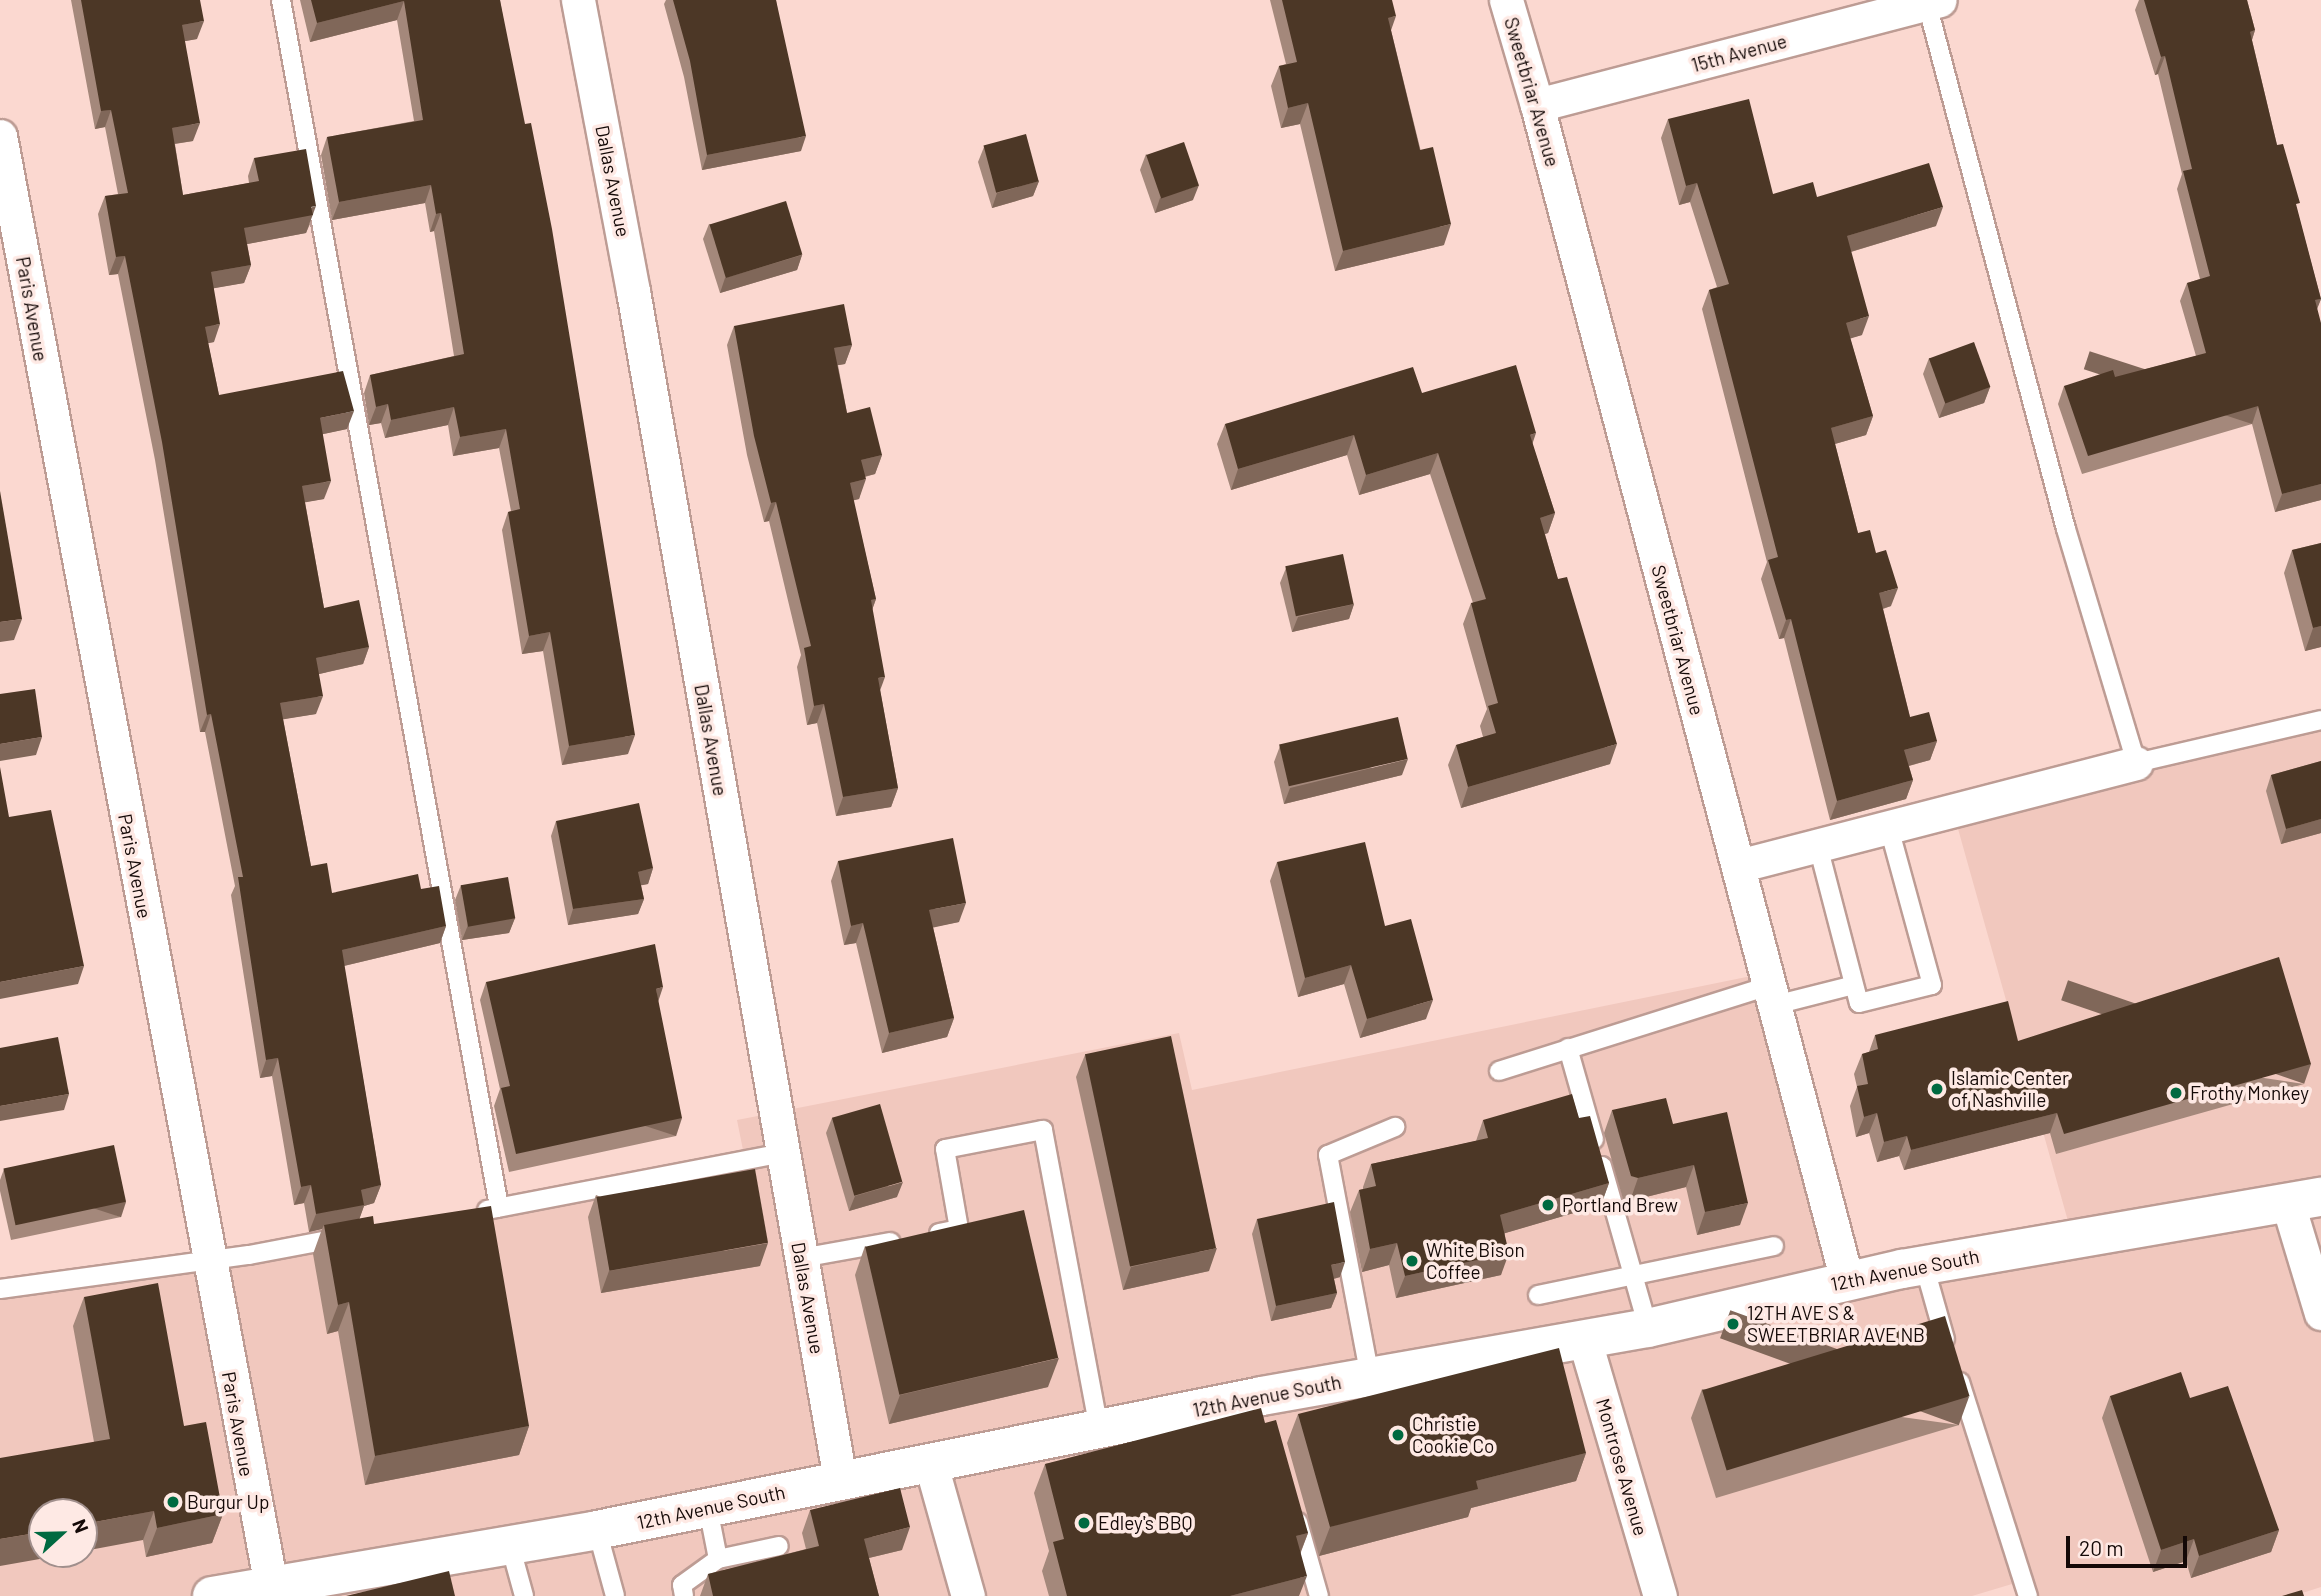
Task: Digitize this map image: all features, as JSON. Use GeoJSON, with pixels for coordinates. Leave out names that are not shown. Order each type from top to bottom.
{"type":"FeatureCollection","features":[{"type":"Feature","properties":{"kind":"main road","name":"12th Avenue South"},"geometry":{"type":"LineString","coordinates":[[212,1596],[271,1591],[597,1530],[1099,1428],[1265,1406],[1370,1377],[1648,1328],[1924,1265],[2304,1200]]}},
{"type":"Feature","properties":{"kind":"street","name":"Dallas Avenue"},"geometry":{"type":"LineString","coordinates":[[578,0],[634,291],[840,1480]]}},
{"type":"Feature","properties":{"kind":"street","name":"Sweetbriar Avenue"},"geometry":{"type":"LineString","coordinates":[[1506,0],[1537,104],[1847,1281]]}},
{"type":"Feature","properties":{"kind":"street","name":"15th Avenue"},"geometry":{"type":"LineString","coordinates":[[1537,104],[1931,1]]}},
{"type":"Feature","properties":{"kind":"street","name":"Paris Avenue"},"geometry":{"type":"LineString","coordinates":[[0,135],[271,1591]]}},
{"type":"Feature","properties":{"kind":"street"},"geometry":{"type":"LineString","coordinates":[[1738,866],[2136,763]]}},
{"type":"Feature","properties":{"kind":"street"},"geometry":{"type":"LineString","coordinates":[[2304,1200],[2321,1313]]}},
{"type":"Feature","properties":{"kind":"street","name":"Montrose Avenue"},"geometry":{"type":"LineString","coordinates":[[1584,1338],[1660,1596]]}},
{"type":"Feature","properties":{"kind":"street"},"geometry":{"type":"LineString","coordinates":[[930,1461],[968,1596]]}},
{"type":"Feature","properties":{"kind":"lane"},"geometry":{"type":"LineString","coordinates":[[281,0],[499,1208]]}},
{"type":"Feature","properties":{"kind":"lane"},"geometry":{"type":"LineString","coordinates":[[1931,1],[2066,529],[2136,763],[2321,720]]}},
{"type":"Feature","properties":{"kind":"lane"},"geometry":{"type":"LineString","coordinates":[[1818,846],[1859,1003],[1932,985],[1889,828]]}},
{"type":"Feature","properties":{"kind":"lane"},"geometry":{"type":"LineString","coordinates":[[1499,1070],[1568,1048],[1772,996],[1854,985]]}},
{"type":"Feature","properties":{"kind":"lane"},"geometry":{"type":"LineString","coordinates":[[1568,1048],[1648,1328]]}},
{"type":"Feature","properties":{"kind":"lane"},"geometry":{"type":"LineString","coordinates":[[1370,1377],[1328,1155],[1395,1127]]}},
{"type":"Feature","properties":{"kind":"lane"},"geometry":{"type":"LineString","coordinates":[[802,1258],[958,1229],[945,1149],[1042,1130],[1099,1428]]}},
{"type":"Feature","properties":{"kind":"lane"},"geometry":{"type":"LineString","coordinates":[[472,1213],[783,1153]]}},
{"type":"Feature","properties":{"kind":"lane"},"geometry":{"type":"LineString","coordinates":[[0,1289],[209,1260],[354,1235]]}},
{"type":"Feature","properties":{"kind":"lane"},"geometry":{"type":"LineString","coordinates":[[1538,1295],[1774,1246]]}},
{"type":"Feature","properties":{"kind":"lane"},"geometry":{"type":"LineString","coordinates":[[1924,1265],[2028,1596]]}},
{"type":"Feature","properties":{"kind":"lane"},"geometry":{"type":"LineString","coordinates":[[1294,1505],[1320,1596]]}},
{"type":"Feature","properties":{"kind":"lane"},"geometry":{"type":"LineString","coordinates":[[708,1508],[718,1559]]}},
{"type":"Feature","properties":{"kind":"lane"},"geometry":{"type":"LineString","coordinates":[[597,1530],[615,1596]]}},
{"type":"Feature","properties":{"kind":"lane"},"geometry":{"type":"LineString","coordinates":[[510,1545],[524,1596]]}},
{"type":"Feature","properties":{"kind":"lane"},"geometry":{"type":"LineString","coordinates":[[684,1596],[682,1585],[718,1559],[779,1546]]}},
{"type":"Feature","properties":{"kind":"shaded area"},"geometry":{"type":"Polygon","coordinates":[[[2321,720],[2321,1587],[2293,1596],[2028,1596],[2022,1581],[1972,1596],[0,1596],[0,1289],[166,1264],[745,1160],[737,1120],[1179,1033],[1192,1090],[1766,973],[1847,1280],[2073,1239],[1953,811],[2321,720]]]}},
{"type":"Feature","properties":{"kind":"building"},"geometry":{"type":"Polygon","coordinates":[[[81,0],[200,0],[204,21],[182,25],[200,123],[172,128],[183,195],[259,181],[254,158],[306,149],[316,206],[311,207],[313,215],[244,228],[251,265],[211,272],[220,324],[205,327],[219,395],[343,371],[354,411],[320,418],[331,481],[302,486],[324,608],[359,600],[369,647],[316,658],[323,696],[280,703],[311,866],[327,863],[332,893],[418,874],[421,889],[439,886],[446,926],[342,950],[381,1185],[361,1190],[364,1205],[316,1214],[311,1185],[301,1187],[278,1058],[266,1060],[238,877],[243,877],[211,714],[207,715],[162,442],[125,256],[116,257],[105,196],[128,193],[111,110],[101,111],[81,0]]]}},
{"type":"Feature","properties":{"kind":"building"},"geometry":{"type":"Polygon","coordinates":[[[311,0],[500,0],[525,124],[531,123],[552,229],[635,735],[569,746],[550,632],[529,636],[508,512],[520,509],[506,429],[460,437],[454,407],[391,420],[388,404],[376,407],[370,375],[464,354],[441,213],[436,214],[431,185],[339,202],[327,137],[423,120],[404,1],[317,23],[311,0]]]}},
{"type":"Feature","properties":{"kind":"building"},"geometry":{"type":"Polygon","coordinates":[[[673,0],[776,0],[806,136],[707,155],[690,61],[673,0]]]}},
{"type":"Feature","properties":{"kind":"building"},"geometry":{"type":"Polygon","coordinates":[[[1282,0],[1392,0],[1396,16],[1388,18],[1420,150],[1433,147],[1451,224],[1343,251],[1308,103],[1288,108],[1279,66],[1297,62],[1282,0]]]}},
{"type":"Feature","properties":{"kind":"building"},"geometry":{"type":"Polygon","coordinates":[[[2144,0],[2247,0],[2255,30],[2250,32],[2277,145],[2283,144],[2300,203],[2296,204],[2321,299],[2315,300],[2321,323],[2321,484],[2282,494],[2258,406],[2088,456],[2064,386],[2113,370],[2115,377],[2206,353],[2187,283],[2210,276],[2183,171],[2192,169],[2165,56],[2161,57],[2144,0]]]}},
{"type":"Feature","properties":{"kind":"building"},"geometry":{"type":"Polygon","coordinates":[[[1749,99],[1773,194],[1813,182],[1817,197],[1929,163],[1943,207],[1847,236],[1869,316],[1846,323],[1873,416],[1831,428],[1858,533],[1870,530],[1876,553],[1886,550],[1898,588],[1879,593],[1910,717],[1929,712],[1937,741],[1904,750],[1913,780],[1837,801],[1791,619],[1786,620],[1768,560],[1778,557],[1709,290],[1729,284],[1697,183],[1686,186],[1668,119],[1749,99]]]}},
{"type":"Feature","properties":{"kind":"building"},"geometry":{"type":"Polygon","coordinates":[[[1026,134],[1039,181],[996,193],[983,145],[1026,134]]]}},
{"type":"Feature","properties":{"kind":"building"},"geometry":{"type":"Polygon","coordinates":[[[1184,142],[1199,185],[1161,199],[1146,155],[1184,142]]]}},
{"type":"Feature","properties":{"kind":"building"},"geometry":{"type":"Polygon","coordinates":[[[786,201],[802,255],[726,278],[709,224],[786,201]]]}},
{"type":"Feature","properties":{"kind":"building"},"geometry":{"type":"Polygon","coordinates":[[[844,304],[852,345],[834,348],[847,413],[870,407],[882,455],[861,460],[866,479],[850,483],[876,599],[871,600],[885,677],[878,678],[898,788],[843,797],[824,704],[814,706],[804,648],[811,646],[776,502],[771,503],[754,436],[734,326],[844,304]]]}},
{"type":"Feature","properties":{"kind":"building"},"geometry":{"type":"Polygon","coordinates":[[[1974,342],[1990,387],[1945,404],[1929,358],[1974,342]]]}},
{"type":"Feature","properties":{"kind":"building"},"geometry":{"type":"Polygon","coordinates":[[[1516,365],[1536,433],[1530,435],[1555,513],[1540,518],[1558,579],[1567,577],[1617,744],[1468,787],[1456,745],[1496,733],[1488,706],[1498,703],[1471,603],[1486,599],[1438,453],[1366,475],[1354,435],[1238,469],[1225,424],[1413,367],[1422,393],[1516,365]]]}},
{"type":"Feature","properties":{"kind":"building"},"geometry":{"type":"Polygon","coordinates":[[[0,491],[22,619],[0,622],[0,491]]]}},
{"type":"Feature","properties":{"kind":"building"},"geometry":{"type":"Polygon","coordinates":[[[2321,543],[2321,626],[2313,628],[2292,550],[2321,543]]]}},
{"type":"Feature","properties":{"kind":"building"},"geometry":{"type":"Polygon","coordinates":[[[1343,554],[1354,604],[1296,616],[1285,566],[1343,554]]]}},
{"type":"Feature","properties":{"kind":"building"},"geometry":{"type":"Polygon","coordinates":[[[35,689],[42,737],[0,744],[0,694],[35,689]]]}},
{"type":"Feature","properties":{"kind":"building"},"geometry":{"type":"Polygon","coordinates":[[[1398,717],[1408,759],[1289,786],[1279,744],[1398,717]]]}},
{"type":"Feature","properties":{"kind":"building"},"geometry":{"type":"Polygon","coordinates":[[[2321,761],[2321,819],[2286,829],[2271,775],[2321,761]]]}},
{"type":"Feature","properties":{"kind":"building"},"geometry":{"type":"Polygon","coordinates":[[[0,767],[9,817],[51,810],[84,966],[0,982],[0,767]]]}},
{"type":"Feature","properties":{"kind":"building"},"geometry":{"type":"Polygon","coordinates":[[[639,803],[653,868],[638,872],[644,899],[573,909],[556,821],[639,803]]]}},
{"type":"Feature","properties":{"kind":"building"},"geometry":{"type":"Polygon","coordinates":[[[953,838],[966,903],[929,910],[954,1018],[889,1033],[863,923],[851,926],[838,861],[953,838]]]}},
{"type":"Feature","properties":{"kind":"building"},"geometry":{"type":"Polygon","coordinates":[[[1365,842],[1385,926],[1411,919],[1433,1000],[1367,1019],[1351,965],[1305,978],[1277,862],[1365,842]]]}},
{"type":"Feature","properties":{"kind":"building"},"geometry":{"type":"Polygon","coordinates":[[[508,877],[515,918],[468,927],[461,885],[508,877]]]}},
{"type":"Feature","properties":{"kind":"building"},"geometry":{"type":"Polygon","coordinates":[[[655,944],[663,987],[656,989],[682,1118],[516,1154],[501,1088],[510,1086],[486,982],[655,944]]]}},
{"type":"Feature","properties":{"kind":"building"},"geometry":{"type":"Polygon","coordinates":[[[2279,957],[2311,1064],[2064,1134],[2057,1113],[1911,1150],[1907,1136],[1884,1142],[1877,1113],[1864,1117],[1857,1086],[1868,1084],[1862,1054],[1878,1049],[1875,1035],[2008,1001],[2018,1041],[2279,957]]]}},
{"type":"Feature","properties":{"kind":"building"},"geometry":{"type":"Polygon","coordinates":[[[1171,1036],[1216,1248],[1130,1267],[1085,1054],[1171,1036]]]}},
{"type":"Feature","properties":{"kind":"building"},"geometry":{"type":"Polygon","coordinates":[[[58,1037],[69,1094],[0,1106],[0,1048],[58,1037]]]}},
{"type":"Feature","properties":{"kind":"building"},"geometry":{"type":"Polygon","coordinates":[[[1572,1094],[1579,1118],[1590,1116],[1609,1183],[1500,1215],[1509,1253],[1405,1276],[1397,1243],[1370,1249],[1359,1190],[1376,1186],[1371,1164],[1488,1138],[1483,1120],[1572,1094]]]}},
{"type":"Feature","properties":{"kind":"building"},"geometry":{"type":"Polygon","coordinates":[[[1666,1098],[1673,1124],[1727,1112],[1748,1203],[1705,1212],[1694,1165],[1638,1178],[1631,1176],[1612,1110],[1666,1098]]]}},
{"type":"Feature","properties":{"kind":"building"},"geometry":{"type":"Polygon","coordinates":[[[880,1104],[902,1182],[854,1196],[832,1118],[880,1104]]]}},
{"type":"Feature","properties":{"kind":"building"},"geometry":{"type":"Polygon","coordinates":[[[114,1145],[126,1202],[16,1225],[3,1168],[114,1145]]]}},
{"type":"Feature","properties":{"kind":"building"},"geometry":{"type":"Polygon","coordinates":[[[755,1169],[768,1243],[609,1271],[596,1197],[755,1169]]]}},
{"type":"Feature","properties":{"kind":"building"},"geometry":{"type":"Polygon","coordinates":[[[1334,1202],[1345,1262],[1331,1265],[1337,1293],[1276,1306],[1257,1219],[1334,1202]]]}},
{"type":"Feature","properties":{"kind":"building"},"geometry":{"type":"Polygon","coordinates":[[[491,1206],[529,1426],[375,1456],[349,1302],[338,1305],[324,1225],[373,1216],[374,1224],[491,1206]]]}},
{"type":"Feature","properties":{"kind":"building"},"geometry":{"type":"Polygon","coordinates":[[[1024,1210],[1058,1358],[899,1395],[865,1247],[1024,1210]]]}},
{"type":"Feature","properties":{"kind":"building"},"geometry":{"type":"Polygon","coordinates":[[[158,1283],[184,1426],[206,1422],[223,1514],[157,1528],[154,1511],[98,1521],[98,1498],[28,1498],[28,1534],[0,1539],[0,1458],[110,1439],[84,1297],[158,1283]]]}},
{"type":"Feature","properties":{"kind":"building"},"geometry":{"type":"Polygon","coordinates":[[[1945,1316],[1970,1396],[1727,1471],[1702,1390],[1945,1316]]]}},
{"type":"Feature","properties":{"kind":"building"},"geometry":{"type":"Polygon","coordinates":[[[1559,1348],[1586,1453],[1476,1481],[1478,1489],[1330,1527],[1298,1414],[1559,1348]]]}},
{"type":"Feature","properties":{"kind":"building"},"geometry":{"type":"Polygon","coordinates":[[[2181,1372],[2190,1398],[2228,1386],[2279,1530],[2199,1556],[2194,1539],[2161,1550],[2110,1396],[2181,1372]]]}},
{"type":"Feature","properties":{"kind":"building"},"geometry":{"type":"Polygon","coordinates":[[[1261,1408],[1265,1423],[1276,1420],[1308,1533],[1296,1536],[1307,1576],[1230,1596],[1067,1596],[1053,1542],[1064,1539],[1045,1464],[1261,1408]]]}},
{"type":"Feature","properties":{"kind":"building"},"geometry":{"type":"Polygon","coordinates":[[[900,1488],[910,1527],[864,1539],[879,1596],[713,1596],[708,1574],[819,1546],[810,1510],[900,1488]]]}},
{"type":"Feature","properties":{"kind":"building"},"geometry":{"type":"Polygon","coordinates":[[[449,1571],[455,1596],[346,1596],[449,1571]]]}},
{"type":"Feature","properties":{"kind":"building"},"geometry":{"type":"Polygon","coordinates":[[[2302,1590],[2304,1596],[2282,1596],[2302,1590]]]}},
{"type":"Feature","properties":{"kind":"place","name":"Islamic Center of Nashville"},"geometry":{"type":"Point","coordinates":[1937,1089]}},
{"type":"Feature","properties":{"kind":"place","name":"Frothy Monkey"},"geometry":{"type":"Point","coordinates":[2176,1093]}},
{"type":"Feature","properties":{"kind":"place","name":"Portland Brew"},"geometry":{"type":"Point","coordinates":[1548,1205]}},
{"type":"Feature","properties":{"kind":"place","name":"White Bison Coffee"},"geometry":{"type":"Point","coordinates":[1412,1261]}},
{"type":"Feature","properties":{"kind":"place","name":"12TH AVE S & SWEETBRIAR AVE NB"},"geometry":{"type":"Point","coordinates":[1733,1324]}},
{"type":"Feature","properties":{"kind":"place","name":"Christie Cookie Co"},"geometry":{"type":"Point","coordinates":[1398,1435]}},
{"type":"Feature","properties":{"kind":"place","name":"Burgur Up"},"geometry":{"type":"Point","coordinates":[173,1502]}},
{"type":"Feature","properties":{"kind":"place","name":"Edley's BBQ"},"geometry":{"type":"Point","coordinates":[1084,1523]}}]}
